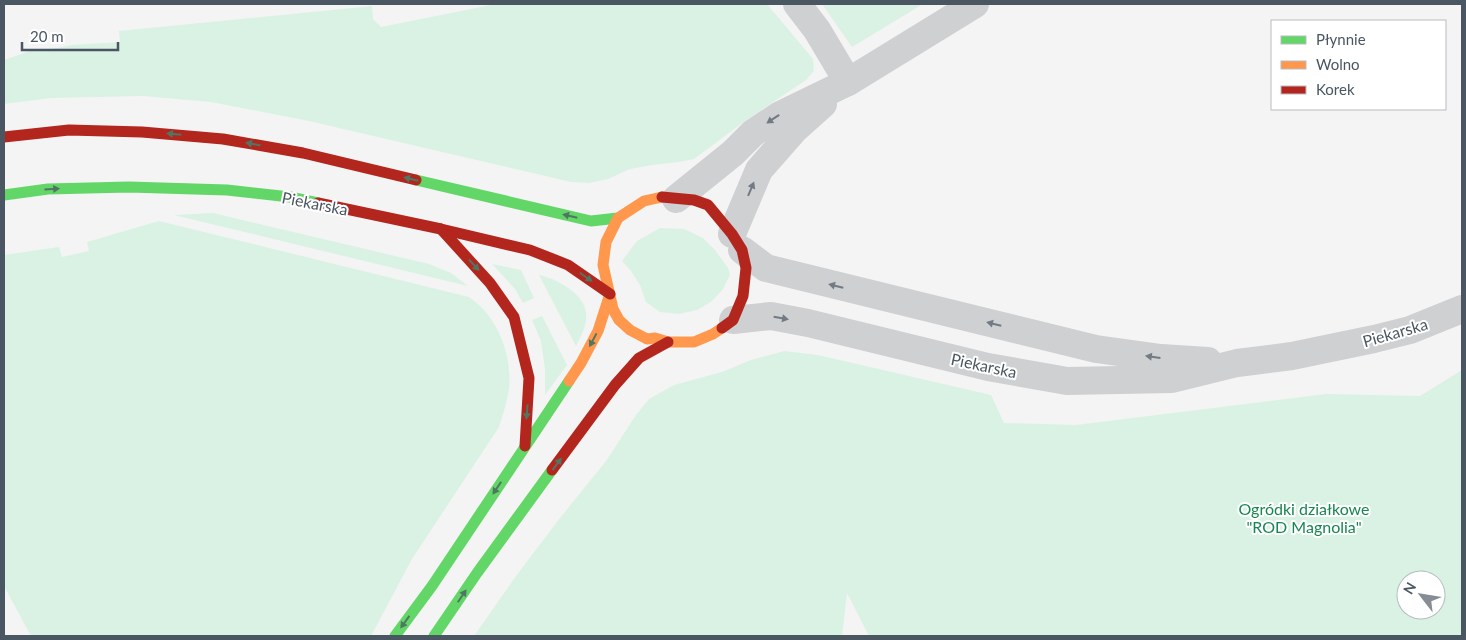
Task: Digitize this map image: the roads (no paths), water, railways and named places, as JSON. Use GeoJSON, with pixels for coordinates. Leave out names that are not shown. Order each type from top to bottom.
{"type":"FeatureCollection","features":[{"type":"Feature","properties":{"kind":"street"},"geometry":{"type":"LineString","coordinates":[[797,4],[817,30],[848,82]]}},
{"type":"Feature","properties":{"kind":"street"},"geometry":{"type":"LineString","coordinates":[[676,199],[754,133],[780,115],[848,82],[976,4]]}},
{"type":"Feature","properties":{"kind":"street"},"geometry":{"type":"LineString","coordinates":[[737,242],[759,170],[795,129],[848,82]]}},
{"type":"Feature","properties":{"kind":"street"},"geometry":{"type":"LineString","coordinates":[[4,137],[69,130],[142,132],[223,139],[303,153],[591,221],[618,218],[644,201],[662,197],[694,200],[708,205],[737,242],[746,268],[743,296],[733,320],[714,334],[694,342],[668,342],[655,338],[646,339],[630,330],[619,320],[613,309],[603,265],[606,242],[618,218]]}},
{"type":"Feature","properties":{"kind":"street","name":"Piekarska"},"geometry":{"type":"LineString","coordinates":[[4,195],[48,189],[129,187],[227,190],[290,197],[530,250],[568,265],[610,294]]}},
{"type":"Feature","properties":{"kind":"street"},"geometry":{"type":"LineString","coordinates":[[441,229],[490,282],[514,317],[529,378],[525,448]]}},
{"type":"Feature","properties":{"kind":"street","name":"Piekarska"},"geometry":{"type":"LineString","coordinates":[[737,242],[766,268],[1096,349],[1161,358],[1237,363]]}},
{"type":"Feature","properties":{"kind":"street"},"geometry":{"type":"LineString","coordinates":[[395,636],[432,586],[581,363],[598,331],[610,294]]}},
{"type":"Feature","properties":{"kind":"street","name":"Piekarska"},"geometry":{"type":"LineString","coordinates":[[733,320],[771,316],[808,323],[988,368],[1067,381],[1172,379],[1237,363],[1292,356],[1374,340],[1410,330],[1462,309]]}},
{"type":"Feature","properties":{"kind":"street"},"geometry":{"type":"LineString","coordinates":[[434,636],[477,573],[615,385],[639,358],[668,342]]}},
{"type":"Feature","properties":{"kind":"park label","name":"Ogródki działkowe \"ROD Magnolia\""},"geometry":{"type":"Point","coordinates":[1304,517]}}]}
